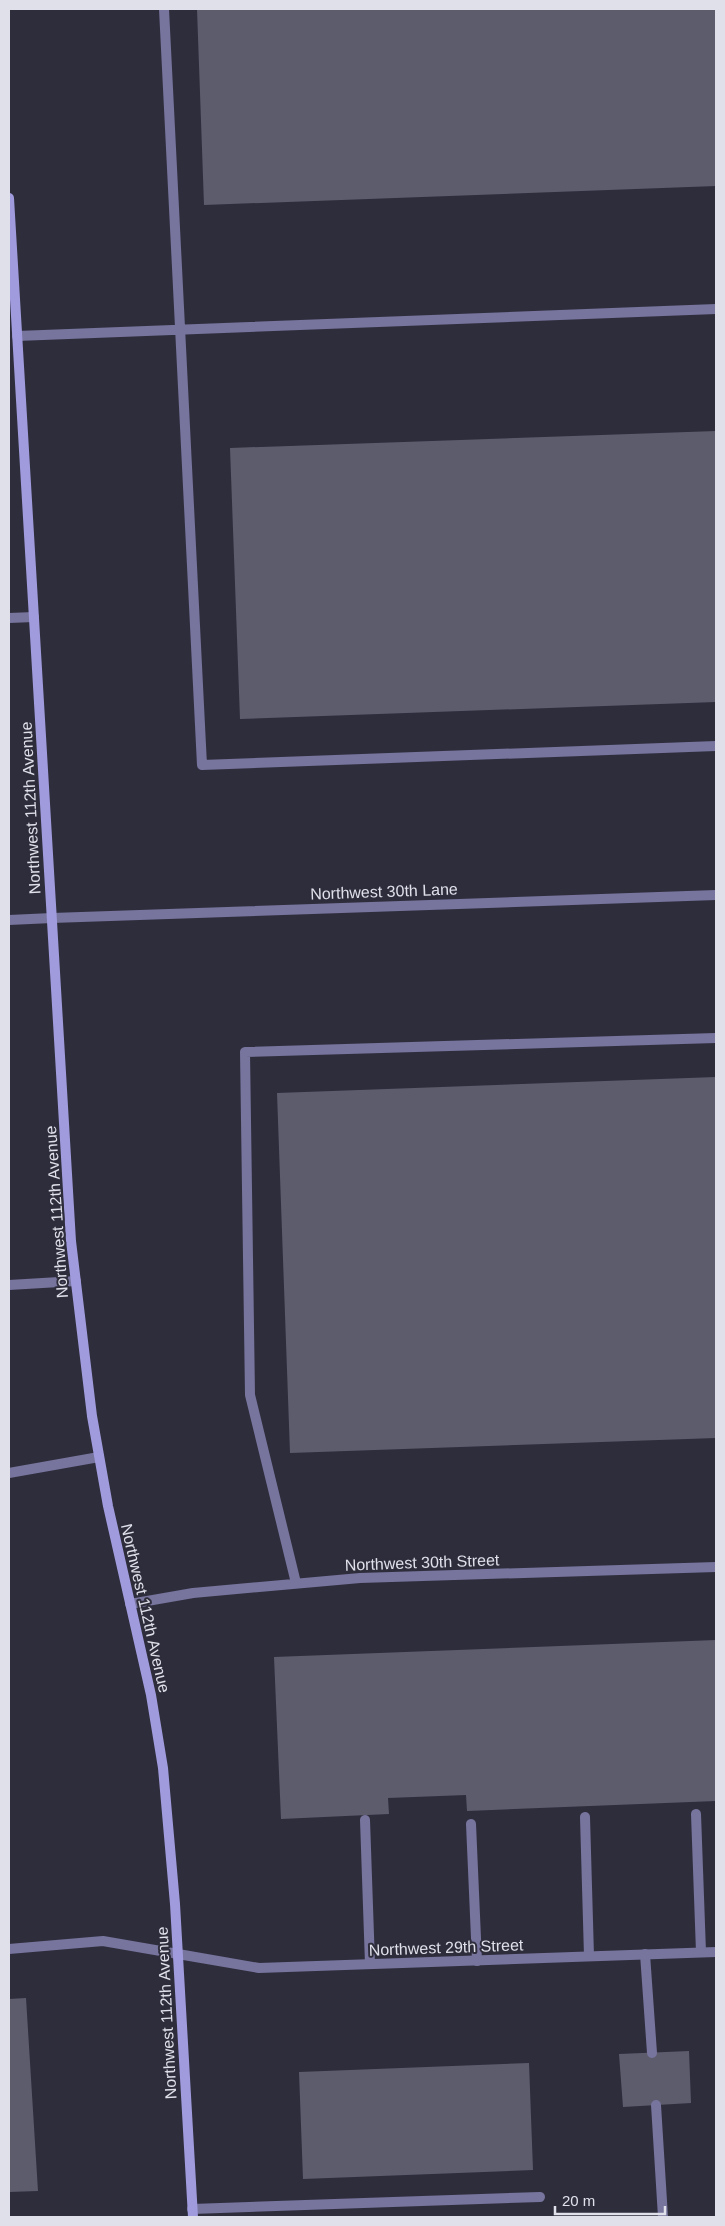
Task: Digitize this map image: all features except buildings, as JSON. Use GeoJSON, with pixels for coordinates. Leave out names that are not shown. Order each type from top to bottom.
{"type":"FeatureCollection","features":[{"type":"Feature","properties":{"kind":"street"},"geometry":{"type":"LineString","coordinates":[[164,9],[202,765],[716,746]]}},
{"type":"Feature","properties":{"kind":"street","name":"Northwest 112th Avenue"},"geometry":{"type":"LineString","coordinates":[[9,198],[10,249],[76,1281],[87,1379],[100,1458],[151,1695],[163,1768],[178,1954],[193,2213]]}},
{"type":"Feature","properties":{"kind":"street"},"geometry":{"type":"LineString","coordinates":[[17,336],[716,310]]}},
{"type":"Feature","properties":{"kind":"street"},"geometry":{"type":"LineString","coordinates":[[9,618],[34,617]]}},
{"type":"Feature","properties":{"kind":"street","name":"Northwest 30th Lane"},"geometry":{"type":"LineString","coordinates":[[9,920],[716,895]]}},
{"type":"Feature","properties":{"kind":"street"},"geometry":{"type":"LineString","coordinates":[[296,1584],[250,1395],[245,1052],[716,1038]]}},
{"type":"Feature","properties":{"kind":"street"},"geometry":{"type":"LineString","coordinates":[[9,1285],[76,1281]]}},
{"type":"Feature","properties":{"kind":"street"},"geometry":{"type":"LineString","coordinates":[[9,1473],[100,1458]]}},
{"type":"Feature","properties":{"kind":"street","name":"Northwest 30th Street"},"geometry":{"type":"LineString","coordinates":[[130,1604],[193,1592],[360,1578],[716,1567]]}},
{"type":"Feature","properties":{"kind":"street"},"geometry":{"type":"LineString","coordinates":[[696,1814],[701,1952]]}},
{"type":"Feature","properties":{"kind":"street"},"geometry":{"type":"LineString","coordinates":[[585,1817],[589,1956]]}},
{"type":"Feature","properties":{"kind":"street"},"geometry":{"type":"LineString","coordinates":[[365,1820],[370,1964]]}},
{"type":"Feature","properties":{"kind":"street"},"geometry":{"type":"LineString","coordinates":[[472,1824],[477,1961]]}},
{"type":"Feature","properties":{"kind":"street","name":"Northwest 29th Street"},"geometry":{"type":"LineString","coordinates":[[9,1949],[102,1941],[259,1968],[716,1952]]}},
{"type":"Feature","properties":{"kind":"street"},"geometry":{"type":"LineString","coordinates":[[646,1954],[652,2053]]}},
{"type":"Feature","properties":{"kind":"street"},"geometry":{"type":"LineString","coordinates":[[656,2105],[663,2217]]}},
{"type":"Feature","properties":{"kind":"street"},"geometry":{"type":"LineString","coordinates":[[193,2213],[540,2197]]}}]}
